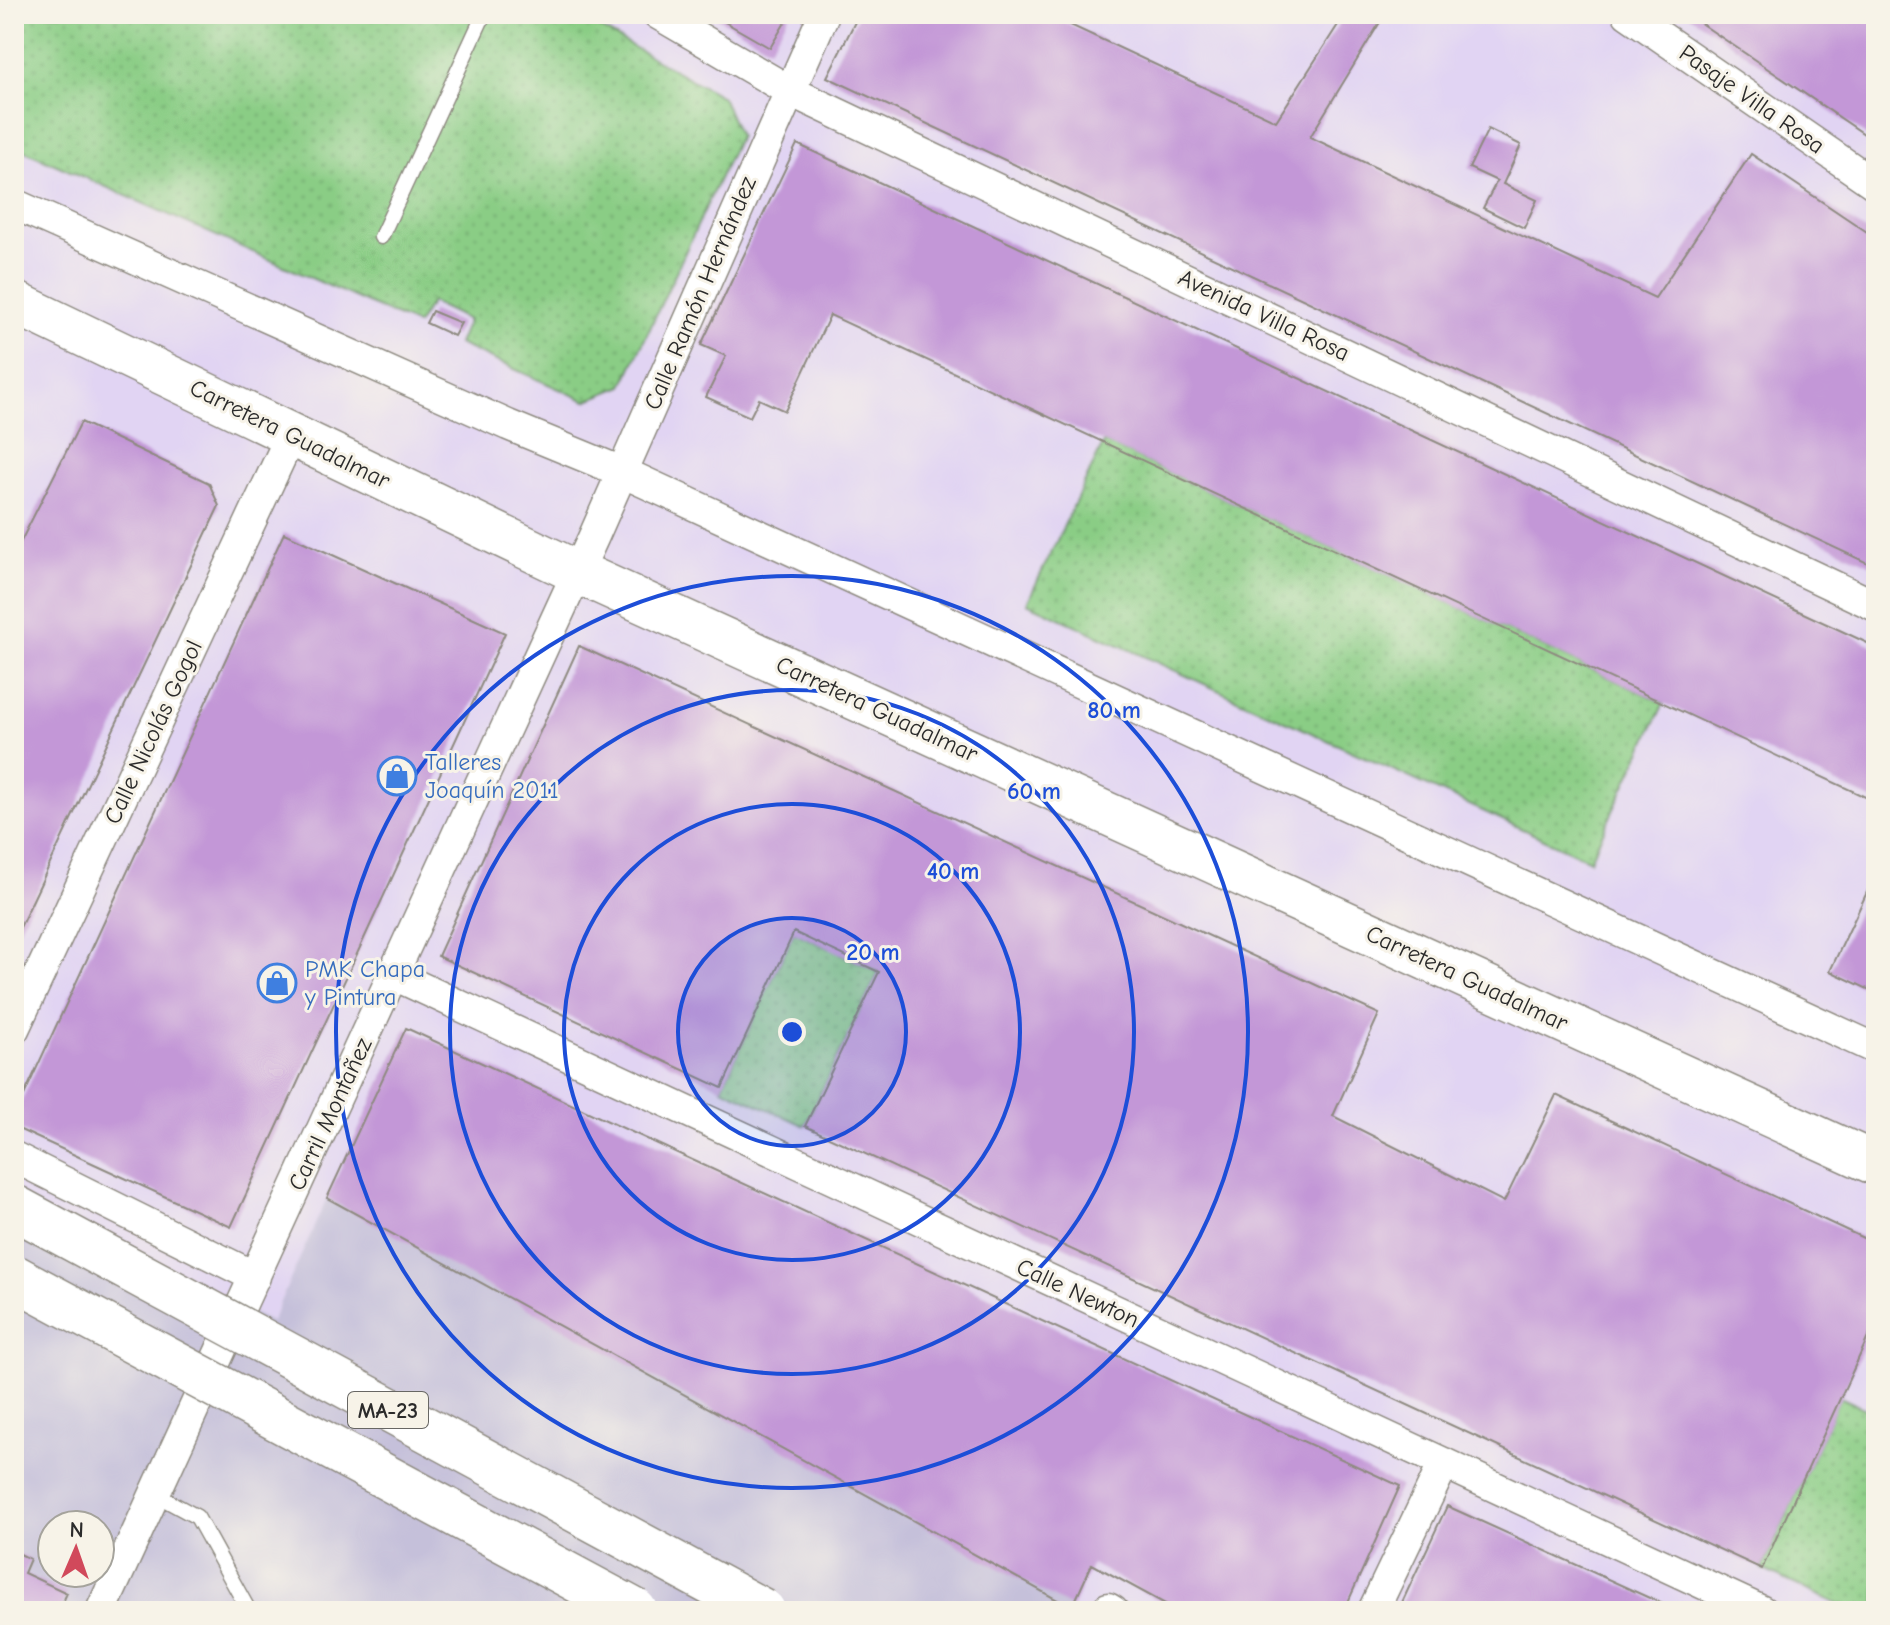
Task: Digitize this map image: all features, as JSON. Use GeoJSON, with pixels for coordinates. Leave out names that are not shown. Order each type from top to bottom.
{"type":"FeatureCollection","features":[{"type":"Feature","properties":{"kind":"highway","name":"MA-23"},"geometry":{"type":"LineString","coordinates":[[14,1207],[763,1611]]}},
{"type":"Feature","properties":{"kind":"highway","name":"MA-23"},"geometry":{"type":"LineString","coordinates":[[14,1277],[635,1611]]}},
{"type":"Feature","properties":{"kind":"street","name":"Avenida Villa Rosa"},"geometry":{"type":"LineString","coordinates":[[658,14],[788,90],[1876,606]]}},
{"type":"Feature","properties":{"kind":"street","name":"Calle Ramón Hernández"},"geometry":{"type":"LineString","coordinates":[[577,572],[824,14]]}},
{"type":"Feature","properties":{"kind":"street","name":"Pasaje Villa Rosa"},"geometry":{"type":"LineString","coordinates":[[1628,14],[1876,185]]}},
{"type":"Feature","properties":{"kind":"street"},"geometry":{"type":"LineString","coordinates":[[14,204],[494,419],[622,472],[1876,1049]]}},
{"type":"Feature","properties":{"kind":"street","name":"Carretera Guadalmar"},"geometry":{"type":"LineString","coordinates":[[14,302],[577,572],[1876,1164]]}},
{"type":"Feature","properties":{"kind":"street","name":"Calle Nicolás Gogol"},"geometry":{"type":"LineString","coordinates":[[14,1029],[291,435]]}},
{"type":"Feature","properties":{"kind":"street","name":"Carril Montañez"},"geometry":{"type":"LineString","coordinates":[[101,1611],[577,572]]}},
{"type":"Feature","properties":{"kind":"street","name":"Calle Newton"},"geometry":{"type":"LineString","coordinates":[[394,975],[1762,1611]]}},
{"type":"Feature","properties":{"kind":"street"},"geometry":{"type":"LineString","coordinates":[[14,1157],[255,1277]]}},
{"type":"Feature","properties":{"kind":"street"},"geometry":{"type":"LineString","coordinates":[[1373,1611],[1444,1463]]}},
{"type":"Feature","properties":{"kind":"lane"},"geometry":{"type":"LineString","coordinates":[[381,237],[484,14]]}},
{"type":"Feature","properties":{"kind":"lane"},"geometry":{"type":"LineString","coordinates":[[155,1494],[197,1517],[249,1611]]}},
{"type":"Feature","properties":{"kind":"shaded area"},"geometry":{"type":"Polygon","coordinates":[[[14,14],[1876,14],[1876,1611],[1078,1611],[328,1198],[271,1322],[14,1195],[14,14]]]}},
{"type":"Feature","properties":{"kind":"shaded area"},"geometry":{"type":"Polygon","coordinates":[[[14,1195],[271,1322],[327,1198],[1078,1611],[14,1611],[14,1195]]]}},
{"type":"Feature","properties":{"kind":"green space"},"geometry":{"type":"Polygon","coordinates":[[[14,14],[575,14],[722,97],[739,136],[623,386],[586,401],[458,344],[468,320],[431,302],[417,325],[14,146],[14,14]]]}},
{"type":"Feature","properties":{"kind":"green space"},"geometry":{"type":"Polygon","coordinates":[[[1104,442],[1664,703],[1590,860],[1027,603],[1104,442]]]}},
{"type":"Feature","properties":{"kind":"green space"},"geometry":{"type":"Polygon","coordinates":[[[794,932],[879,972],[805,1126],[722,1088],[794,932]]]}},
{"type":"Feature","properties":{"kind":"green space"},"geometry":{"type":"Polygon","coordinates":[[[1840,1397],[1876,1414],[1876,1611],[1853,1611],[1762,1569],[1840,1397]]]}},
{"type":"Feature","properties":{"kind":"building"},"geometry":{"type":"Polygon","coordinates":[[[711,14],[790,14],[770,48],[711,14]]]}},
{"type":"Feature","properties":{"kind":"building"},"geometry":{"type":"Polygon","coordinates":[[[859,14],[1047,14],[1276,121],[1345,14],[1385,14],[1310,137],[1655,298],[1751,154],[1876,238],[1876,567],[827,77],[859,14]]]}},
{"type":"Feature","properties":{"kind":"building"},"geometry":{"type":"Polygon","coordinates":[[[1392,14],[1412,14],[1407,21],[1392,14]]]}},
{"type":"Feature","properties":{"kind":"building"},"geometry":{"type":"Polygon","coordinates":[[[1687,14],[1876,14],[1876,142],[1715,33],[1687,14]]]}},
{"type":"Feature","properties":{"kind":"building"},"geometry":{"type":"Polygon","coordinates":[[[1488,129],[1521,145],[1503,184],[1537,200],[1524,228],[1483,208],[1497,181],[1469,168],[1488,129]]]}},
{"type":"Feature","properties":{"kind":"building"},"geometry":{"type":"Polygon","coordinates":[[[797,144],[1876,647],[1876,802],[830,315],[785,411],[759,399],[750,417],[706,397],[726,356],[701,345],[797,144]]]}},
{"type":"Feature","properties":{"kind":"building"},"geometry":{"type":"Polygon","coordinates":[[[432,311],[461,323],[454,336],[426,323],[432,311]]]}},
{"type":"Feature","properties":{"kind":"building"},"geometry":{"type":"Polygon","coordinates":[[[81,422],[209,483],[219,506],[14,940],[14,555],[81,422]]]}},
{"type":"Feature","properties":{"kind":"building"},"geometry":{"type":"Polygon","coordinates":[[[284,533],[505,633],[231,1227],[14,1127],[14,1117],[284,533]]]}},
{"type":"Feature","properties":{"kind":"building"},"geometry":{"type":"Polygon","coordinates":[[[579,646],[1379,1014],[1333,1116],[1504,1202],[1556,1095],[1876,1244],[1876,1320],[1762,1569],[805,1126],[879,972],[794,932],[722,1088],[438,956],[579,646]]]}},
{"type":"Feature","properties":{"kind":"building"},"geometry":{"type":"Polygon","coordinates":[[[1876,873],[1876,993],[1830,971],[1876,873]]]}},
{"type":"Feature","properties":{"kind":"building"},"geometry":{"type":"Polygon","coordinates":[[[406,1028],[1400,1486],[1344,1611],[1178,1611],[1092,1564],[1072,1608],[327,1198],[406,1028]]]}},
{"type":"Feature","properties":{"kind":"building"},"geometry":{"type":"Polygon","coordinates":[[[1447,1506],[1478,1520],[1678,1611],[1398,1611],[1447,1506]]]}},
{"type":"Feature","properties":{"kind":"building"},"geometry":{"type":"Polygon","coordinates":[[[14,1551],[30,1559],[24,1573],[36,1579],[36,1589],[58,1589],[67,1593],[59,1611],[14,1611],[14,1551]]]}},
{"type":"Feature","properties":{"kind":"place","name":"Talleres Joaquín 2011"},"geometry":{"type":"Point","coordinates":[397,776]}},
{"type":"Feature","properties":{"kind":"place","name":"PMK Chapa y Pintura"},"geometry":{"type":"Point","coordinates":[277,983]}}]}
